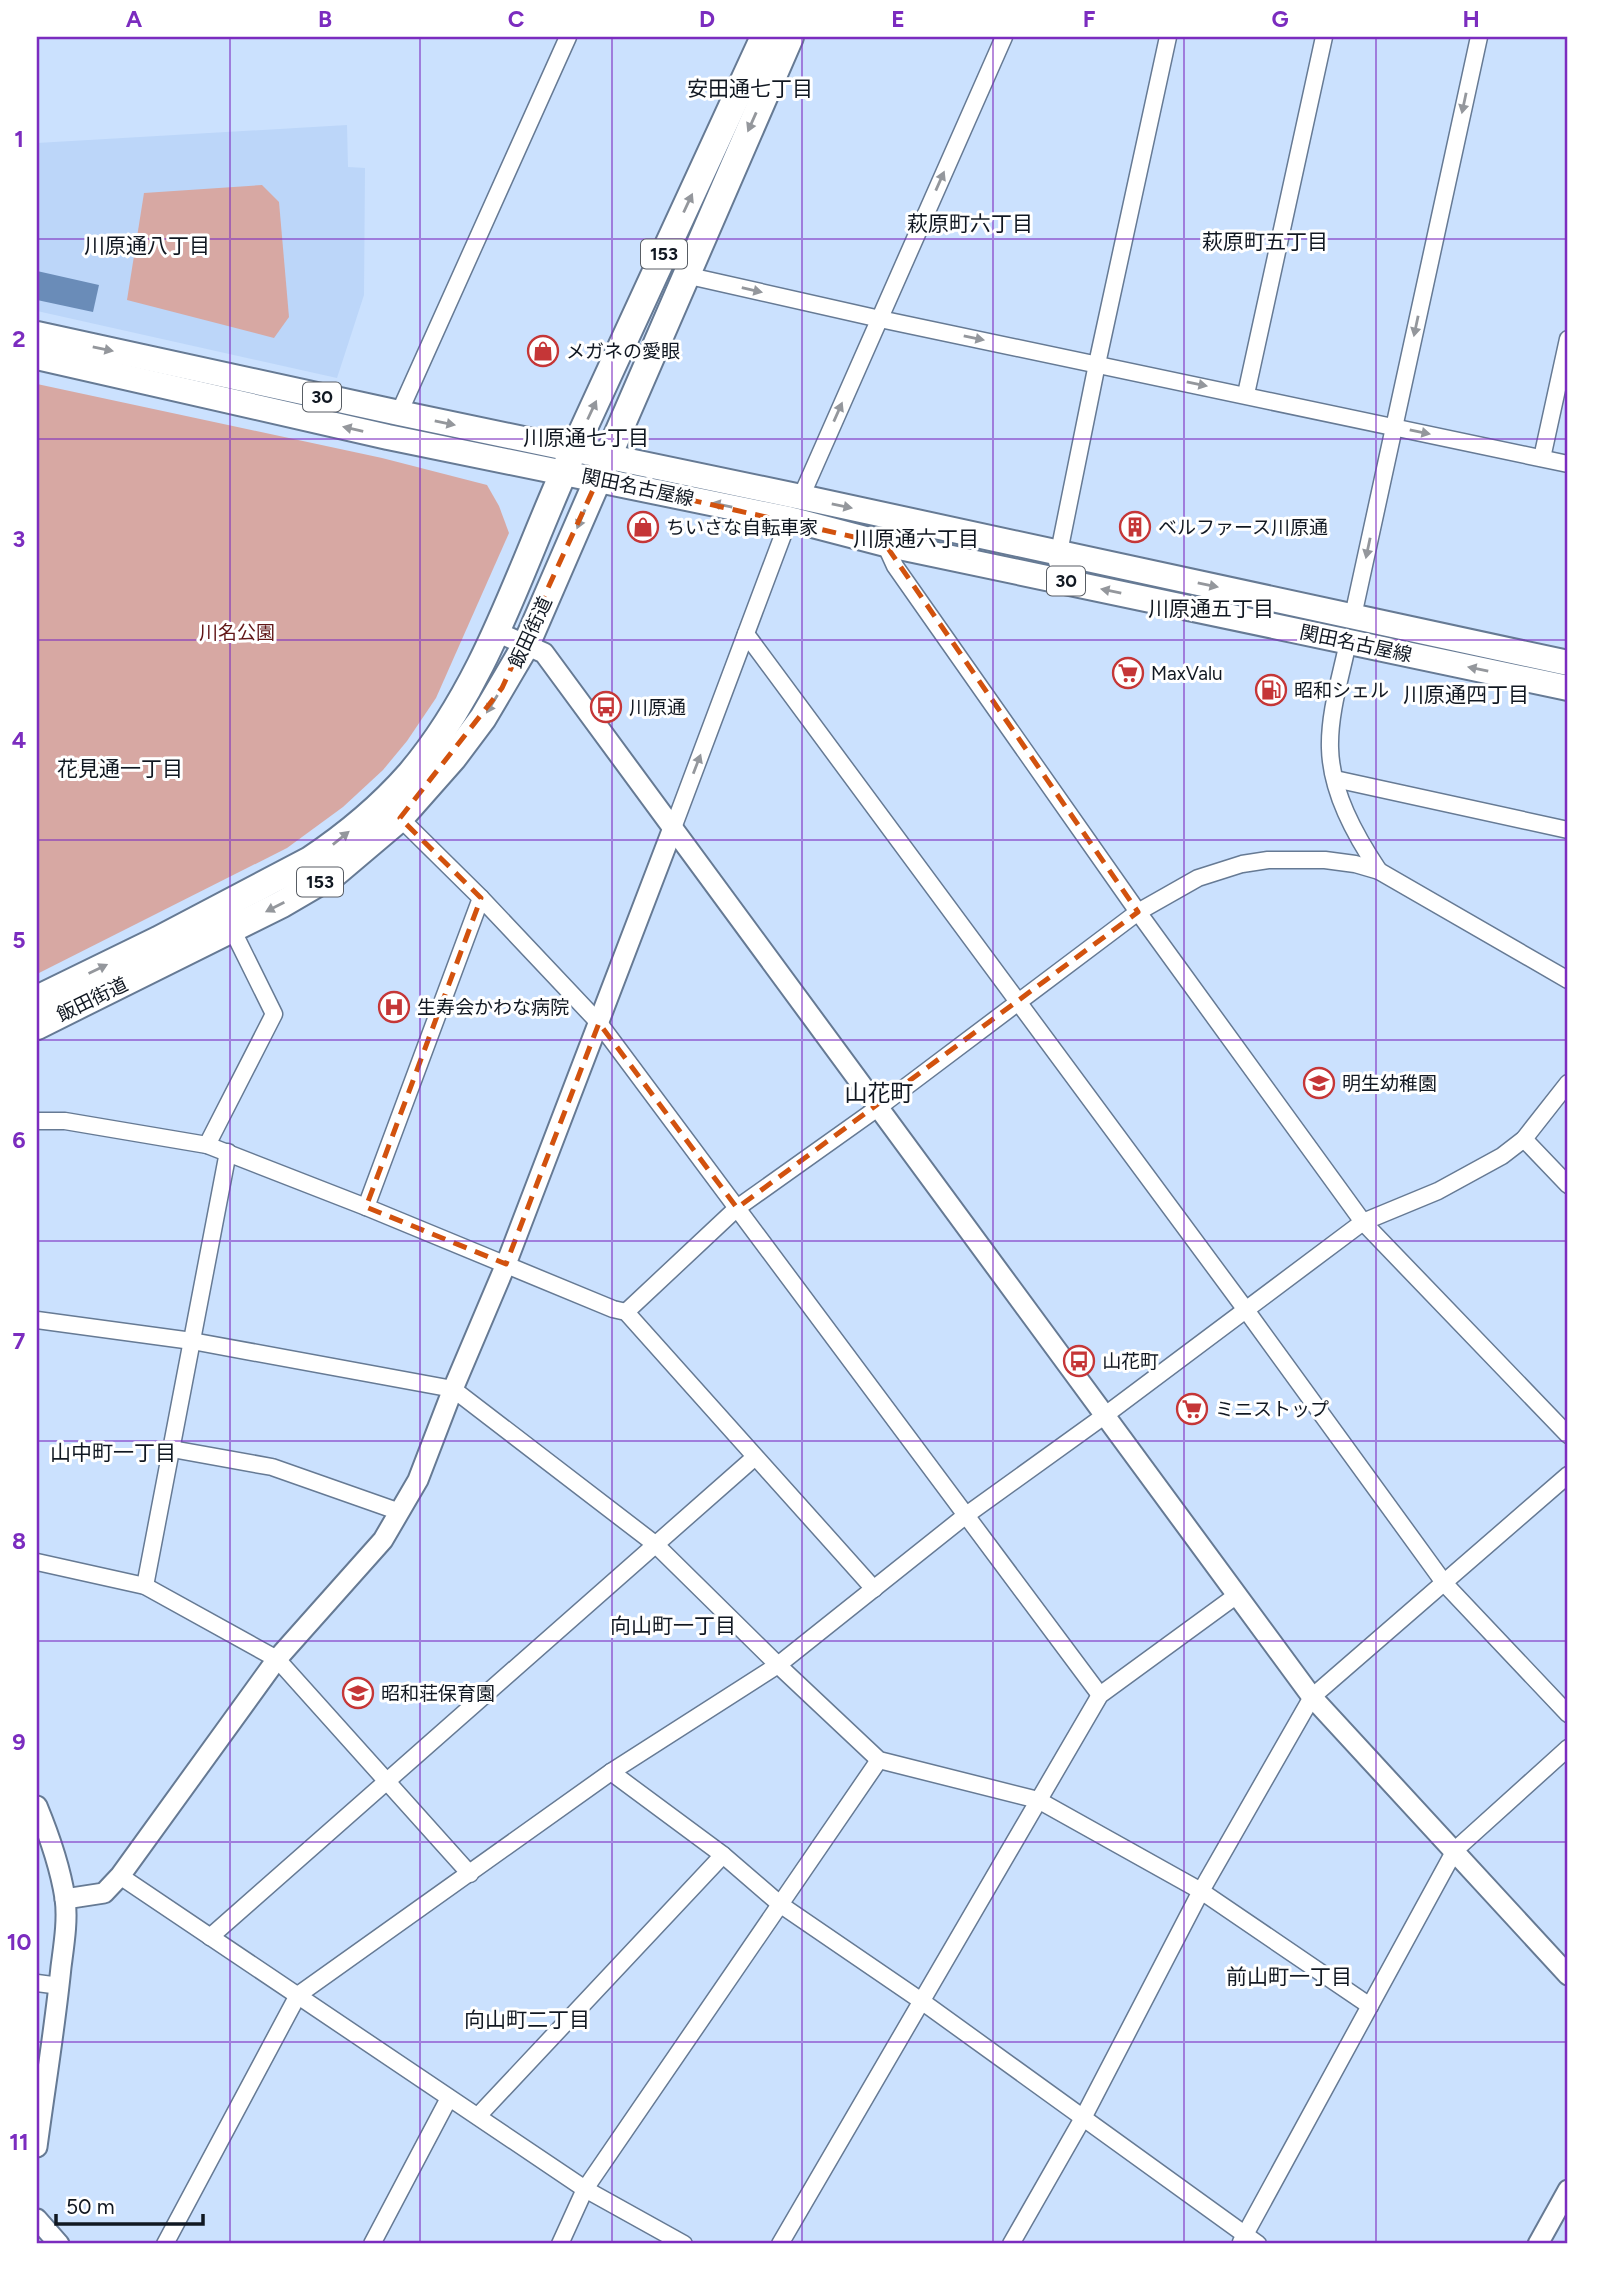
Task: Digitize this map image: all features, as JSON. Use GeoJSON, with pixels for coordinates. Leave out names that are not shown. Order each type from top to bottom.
{"type":"FeatureCollection","features":[{"type":"Feature","properties":{"kind":"highway","name":"飯田街道"},"geometry":{"type":"LineString","coordinates":[[37,999],[271,883],[310,860],[344,836],[385,801],[432,744],[455,710],[495,631],[569,461],[764,37]]}},
{"type":"Feature","properties":{"kind":"highway","name":"飯田街道"},"geometry":{"type":"LineString","coordinates":[[37,1026],[282,904],[335,873],[400,818],[453,758],[483,718],[526,645],[790,37]]}},
{"type":"Feature","properties":{"kind":"main road","name":"関田名古屋線"},"geometry":{"type":"LineString","coordinates":[[37,334],[399,413],[569,461]]}},
{"type":"Feature","properties":{"kind":"main road","name":"関田名古屋線"},"geometry":{"type":"LineString","coordinates":[[37,357],[388,437],[569,461],[801,497],[1568,663]]}},
{"type":"Feature","properties":{"kind":"main road","name":"関田名古屋線"},"geometry":{"type":"LineString","coordinates":[[603,467],[885,544],[1568,688]]}},
{"type":"Feature","properties":{"kind":"street"},"geometry":{"type":"LineString","coordinates":[[399,413],[568,37]]}},
{"type":"Feature","properties":{"kind":"street"},"geometry":{"type":"LineString","coordinates":[[801,497],[1004,37]]}},
{"type":"Feature","properties":{"kind":"street"},"geometry":{"type":"LineString","coordinates":[[1054,579],[1097,363],[1168,37]]}},
{"type":"Feature","properties":{"kind":"street"},"geometry":{"type":"LineString","coordinates":[[1246,394],[1324,37]]}},
{"type":"Feature","properties":{"kind":"street"},"geometry":{"type":"LineString","coordinates":[[1353,616],[1479,37]]}},
{"type":"Feature","properties":{"kind":"street"},"geometry":{"type":"LineString","coordinates":[[685,275],[880,319],[1568,464]]}},
{"type":"Feature","properties":{"kind":"street"},"geometry":{"type":"LineString","coordinates":[[1542,458],[1568,339]]}},
{"type":"Feature","properties":{"kind":"street"},"geometry":{"type":"LineString","coordinates":[[65,1899],[104,1893],[120,1876],[277,1660],[383,1540],[418,1480],[506,1264],[789,519]]}},
{"type":"Feature","properties":{"kind":"street"},"geometry":{"type":"LineString","coordinates":[[885,544],[895,566],[1138,912],[1363,1222],[1568,1435]]}},
{"type":"Feature","properties":{"kind":"street"},"geometry":{"type":"LineString","coordinates":[[495,631],[544,653],[1312,1697],[1568,1975]]}},
{"type":"Feature","properties":{"kind":"street"},"geometry":{"type":"LineString","coordinates":[[746,634],[1445,1584],[1568,1714]]}},
{"type":"Feature","properties":{"kind":"street"},"geometry":{"type":"LineString","coordinates":[[1348,642],[1334,710],[1330,748],[1335,779],[1348,820],[1378,872]]}},
{"type":"Feature","properties":{"kind":"street"},"geometry":{"type":"LineString","coordinates":[[1335,779],[1568,830]]}},
{"type":"Feature","properties":{"kind":"street"},"geometry":{"type":"LineString","coordinates":[[400,818],[481,898],[599,1023],[1100,1695]]}},
{"type":"Feature","properties":{"kind":"street"},"geometry":{"type":"LineString","coordinates":[[626,1312],[737,1208],[879,1107],[1138,912],[1198,878],[1242,864],[1268,860],[1312,859],[1355,863],[1378,872],[1568,980]]}},
{"type":"Feature","properties":{"kind":"street"},"geometry":{"type":"LineString","coordinates":[[366,1207],[481,898]]}},
{"type":"Feature","properties":{"kind":"street"},"geometry":{"type":"LineString","coordinates":[[207,1145],[274,1014],[232,929]]}},
{"type":"Feature","properties":{"kind":"street"},"geometry":{"type":"LineString","coordinates":[[165,2244],[298,1995],[611,1772],[778,1665],[965,1516],[1104,1416],[1363,1222],[1438,1191],[1502,1156],[1524,1139],[1568,1083]]}},
{"type":"Feature","properties":{"kind":"street"},"geometry":{"type":"LineString","coordinates":[[37,1122],[65,1121],[207,1145],[626,1312],[874,1589]]}},
{"type":"Feature","properties":{"kind":"street"},"geometry":{"type":"LineString","coordinates":[[1524,1139],[1568,1185]]}},
{"type":"Feature","properties":{"kind":"street"},"geometry":{"type":"LineString","coordinates":[[145,1586],[228,1152]]}},
{"type":"Feature","properties":{"kind":"street"},"geometry":{"type":"LineString","coordinates":[[37,1320],[192,1341],[453,1389],[655,1545],[879,1760],[1038,1800],[1201,1891],[1370,2006]]}},
{"type":"Feature","properties":{"kind":"street"},"geometry":{"type":"LineString","coordinates":[[172,1448],[272,1467],[400,1512]]}},
{"type":"Feature","properties":{"kind":"street"},"geometry":{"type":"LineString","coordinates":[[210,1937],[755,1457]]}},
{"type":"Feature","properties":{"kind":"street"},"geometry":{"type":"LineString","coordinates":[[1011,2244],[1083,2118],[1201,1891],[1312,1697],[1568,1475]]}},
{"type":"Feature","properties":{"kind":"street"},"geometry":{"type":"LineString","coordinates":[[37,1562],[145,1586],[277,1660],[470,1874]]}},
{"type":"Feature","properties":{"kind":"street"},"geometry":{"type":"LineString","coordinates":[[780,2244],[1100,1695],[1237,1595]]}},
{"type":"Feature","properties":{"kind":"street"},"geometry":{"type":"LineString","coordinates":[[611,1772],[723,1855],[781,1905],[920,2000],[1248,2241],[1370,2006],[1455,1850],[1568,1748]]}},
{"type":"Feature","properties":{"kind":"street"},"geometry":{"type":"LineString","coordinates":[[559,2244],[584,2189],[879,1760]]}},
{"type":"Feature","properties":{"kind":"street"},"geometry":{"type":"LineString","coordinates":[[37,1806],[49,1835],[65,1899],[66,1924],[37,2147]]}},
{"type":"Feature","properties":{"kind":"street"},"geometry":{"type":"LineString","coordinates":[[478,2116],[723,1855]]}},
{"type":"Feature","properties":{"kind":"street"},"geometry":{"type":"LineString","coordinates":[[120,1876],[584,2189],[684,2244]]}},
{"type":"Feature","properties":{"kind":"street"},"geometry":{"type":"LineString","coordinates":[[37,1983],[60,1986]]}},
{"type":"Feature","properties":{"kind":"street"},"geometry":{"type":"LineString","coordinates":[[372,2244],[449,2098]]}},
{"type":"Feature","properties":{"kind":"street"},"geometry":{"type":"LineString","coordinates":[[1538,2244],[1568,2190]]}},
{"type":"Feature","properties":{"kind":"street"},"geometry":{"type":"LineString","coordinates":[[37,2218],[59,2244]]}},
{"type":"Feature","properties":{"kind":"highlighted area"},"geometry":{"type":"Polygon","coordinates":[[[598,479],[885,544],[1138,912],[737,1208],[599,1023],[506,1264],[366,1207],[481,898],[400,818],[502,688],[598,479]]]}},
{"type":"Feature","properties":{"kind":"shaded area"},"geometry":{"type":"Polygon","coordinates":[[[347,125],[348,167],[365,168],[364,295],[337,378],[37,311],[37,143],[347,125]]]}},
{"type":"Feature","properties":{"kind":"shaded area"},"geometry":{"type":"Polygon","coordinates":[[[37,271],[99,285],[93,312],[37,300],[37,271]]]}},
{"type":"Feature","properties":{"kind":"green space"},"geometry":{"type":"Polygon","coordinates":[[[262,185],[279,202],[289,317],[274,338],[127,300],[144,193],[262,185]]]}},
{"type":"Feature","properties":{"kind":"green space","name":"川名公園"},"geometry":{"type":"Polygon","coordinates":[[[37,384],[382,458],[487,485],[499,506],[509,533],[436,698],[407,741],[383,770],[343,807],[287,848],[37,974],[37,384]]]}},
{"type":"Feature","properties":{"kind":"place","name":"メガネの愛眼"},"geometry":{"type":"Point","coordinates":[543,351]}},
{"type":"Feature","properties":{"kind":"place","name":"ちいさな自転車家"},"geometry":{"type":"Point","coordinates":[643,527]}},
{"type":"Feature","properties":{"kind":"place","name":"ベルファース川原通"},"geometry":{"type":"Point","coordinates":[1135,527]}},
{"type":"Feature","properties":{"kind":"place","name":"MaxValu"},"geometry":{"type":"Point","coordinates":[1128,673]}},
{"type":"Feature","properties":{"kind":"place","name":"昭和シェル"},"geometry":{"type":"Point","coordinates":[1271,690]}},
{"type":"Feature","properties":{"kind":"place","name":"川原通"},"geometry":{"type":"Point","coordinates":[606,707]}},
{"type":"Feature","properties":{"kind":"place","name":"生寿会かわな病院"},"geometry":{"type":"Point","coordinates":[394,1007]}},
{"type":"Feature","properties":{"kind":"place","name":"明生幼稚園"},"geometry":{"type":"Point","coordinates":[1319,1083]}},
{"type":"Feature","properties":{"kind":"place","name":"山花町"},"geometry":{"type":"Point","coordinates":[1079,1361]}},
{"type":"Feature","properties":{"kind":"place","name":"ミニストップ"},"geometry":{"type":"Point","coordinates":[1192,1409]}},
{"type":"Feature","properties":{"kind":"place","name":"昭和荘保育園"},"geometry":{"type":"Point","coordinates":[358,1693]}},
{"type":"Feature","properties":{"kind":"district","name":"安田通七丁目"},"geometry":{"type":"Point","coordinates":[750,89]}},
{"type":"Feature","properties":{"kind":"district","name":"萩原町六丁目"},"geometry":{"type":"Point","coordinates":[970,224]}},
{"type":"Feature","properties":{"kind":"district","name":"萩原町五丁目"},"geometry":{"type":"Point","coordinates":[1265,242]}},
{"type":"Feature","properties":{"kind":"district","name":"川原通八丁目"},"geometry":{"type":"Point","coordinates":[147,246]}},
{"type":"Feature","properties":{"kind":"district","name":"川原通七丁目"},"geometry":{"type":"Point","coordinates":[586,438]}},
{"type":"Feature","properties":{"kind":"district","name":"川原通六丁目"},"geometry":{"type":"Point","coordinates":[916,539]}},
{"type":"Feature","properties":{"kind":"district","name":"川原通五丁目"},"geometry":{"type":"Point","coordinates":[1211,609]}},
{"type":"Feature","properties":{"kind":"district","name":"川原通四丁目"},"geometry":{"type":"Point","coordinates":[1466,695]}},
{"type":"Feature","properties":{"kind":"district","name":"花見通一丁目"},"geometry":{"type":"Point","coordinates":[120,769]}},
{"type":"Feature","properties":{"kind":"district","name":"山花町"},"geometry":{"type":"Point","coordinates":[879,1093]}},
{"type":"Feature","properties":{"kind":"district","name":"山中町一丁目"},"geometry":{"type":"Point","coordinates":[113,1453]}},
{"type":"Feature","properties":{"kind":"district","name":"向山町一丁目"},"geometry":{"type":"Point","coordinates":[673,1626]}},
{"type":"Feature","properties":{"kind":"district","name":"前山町一丁目"},"geometry":{"type":"Point","coordinates":[1289,1977]}},
{"type":"Feature","properties":{"kind":"district","name":"向山町二丁目"},"geometry":{"type":"Point","coordinates":[527,2020]}}]}
